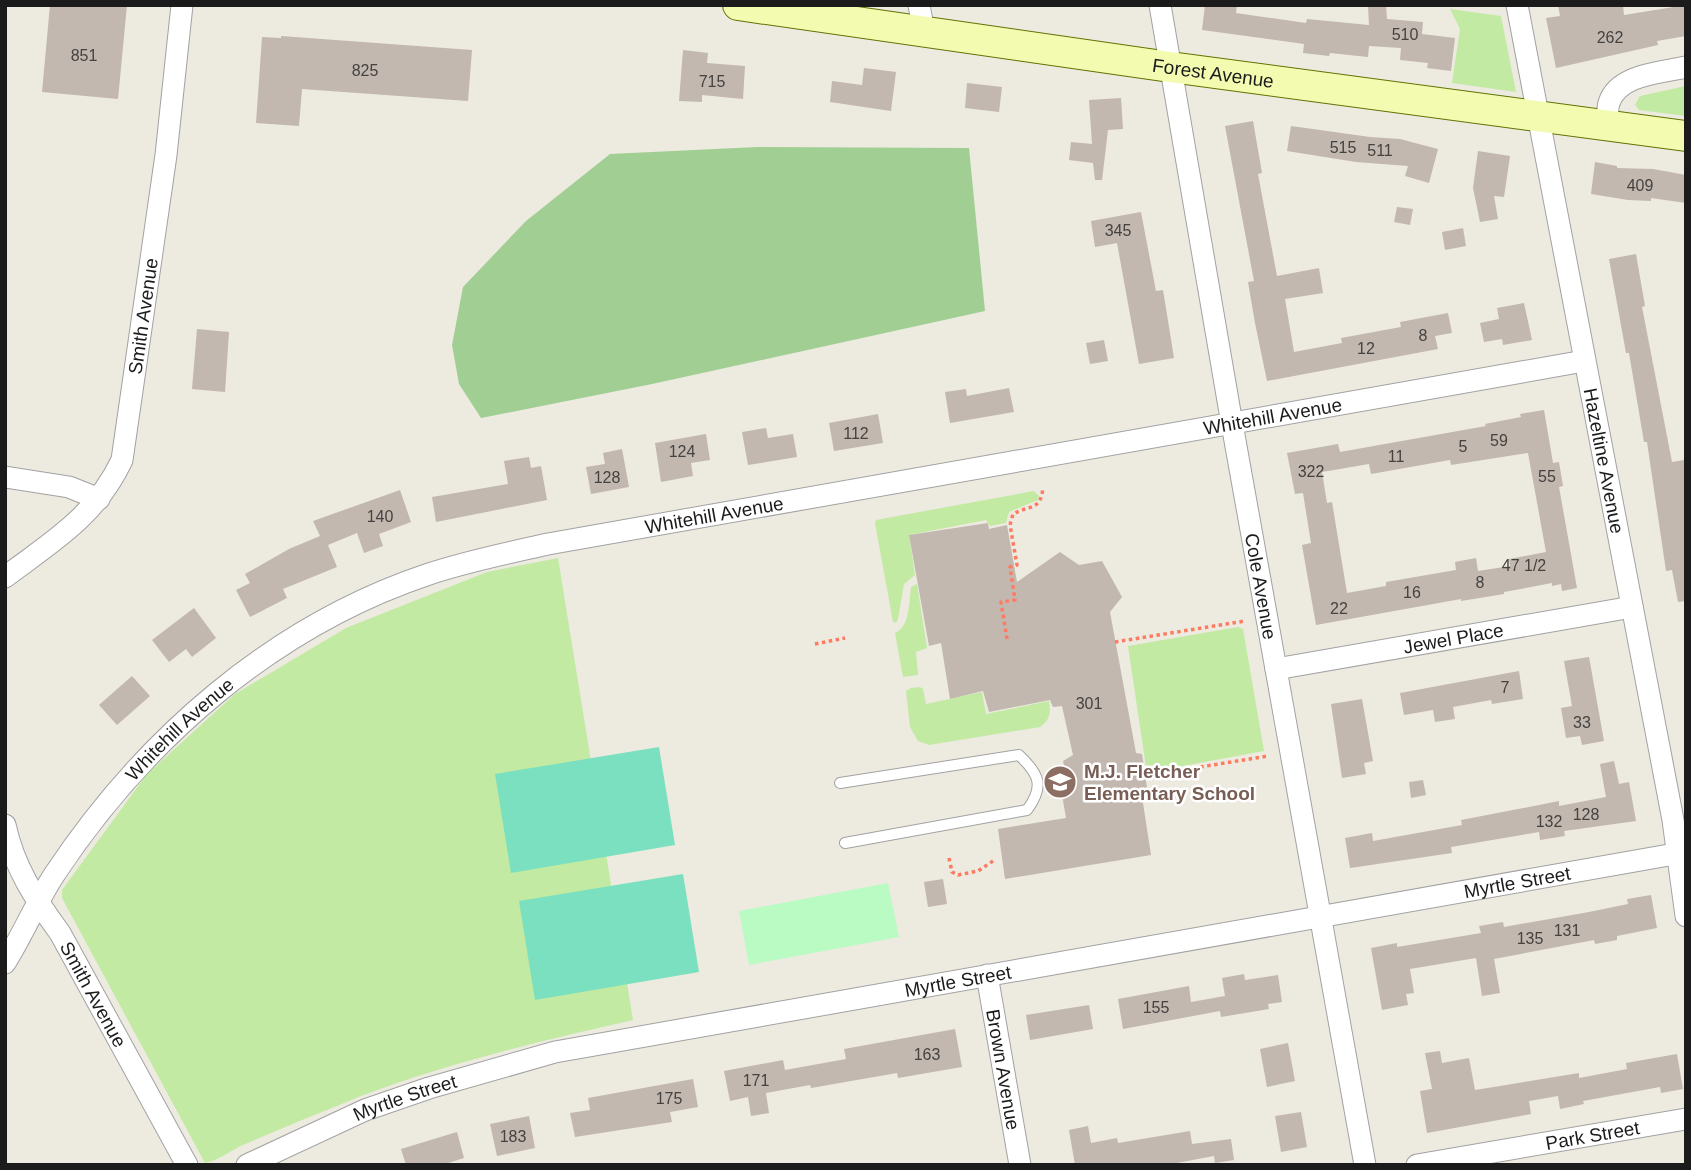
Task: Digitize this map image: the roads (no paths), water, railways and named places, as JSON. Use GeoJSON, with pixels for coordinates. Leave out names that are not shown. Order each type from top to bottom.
{"type":"FeatureCollection","features":[{"type":"Feature","properties":{"kind":"main road","name":"Forest Avenue"},"geometry":{"type":"LineString","coordinates":[[738,5],[922,19],[1170,67],[1686,136]]}},
{"type":"Feature","properties":{"kind":"street","name":"Smith Avenue"},"geometry":{"type":"LineString","coordinates":[[5,577],[80,521],[112,482],[122,460],[166,155],[182,5]]}},
{"type":"Feature","properties":{"kind":"street","name":"Cole Avenue"},"geometry":{"type":"LineString","coordinates":[[1160,5],[1365,1165]]}},
{"type":"Feature","properties":{"kind":"street","name":"Hazeltine Avenue"},"geometry":{"type":"LineString","coordinates":[[1517,5],[1584,361],[1682,853],[1686,916]]}},
{"type":"Feature","properties":{"kind":"street"},"geometry":{"type":"LineString","coordinates":[[1607,125],[1609,102],[1618,89],[1637,78],[1686,67]]}},
{"type":"Feature","properties":{"kind":"street","name":"Whitehill Avenue"},"geometry":{"type":"LineString","coordinates":[[5,963],[37,902],[124,781],[193,711],[227,684],[303,633],[394,588],[463,564],[548,544],[1584,361]]}},
{"type":"Feature","properties":{"kind":"street"},"geometry":{"type":"LineString","coordinates":[[5,477],[69,487],[99,499]]}},
{"type":"Feature","properties":{"kind":"street","name":"Jewel Place"},"geometry":{"type":"LineString","coordinates":[[1276,669],[1632,607]]}},
{"type":"Feature","properties":{"kind":"street","name":"Smith Avenue"},"geometry":{"type":"LineString","coordinates":[[5,825],[19,871],[60,933],[187,1165]]}},
{"type":"Feature","properties":{"kind":"street","name":"Myrtle Street"},"geometry":{"type":"LineString","coordinates":[[247,1165],[365,1110],[429,1088],[544,1055],[629,1037],[1682,853]]}},
{"type":"Feature","properties":{"kind":"street","name":"Brown Avenue"},"geometry":{"type":"LineString","coordinates":[[987,975],[1020,1165]]}},
{"type":"Feature","properties":{"kind":"street","name":"Park Street"},"geometry":{"type":"LineString","coordinates":[[1417,1165],[1686,1119]]}},
{"type":"Feature","properties":{"kind":"lane"},"geometry":{"type":"LineString","coordinates":[[840,783],[1020,755],[1032,767],[1038,782],[1037,797],[1027,810],[845,843]]}},
{"type":"Feature","properties":{"kind":"place","name":"M.J. Fletcher Elementary School"},"geometry":{"type":"Point","coordinates":[1060,782]}}]}
